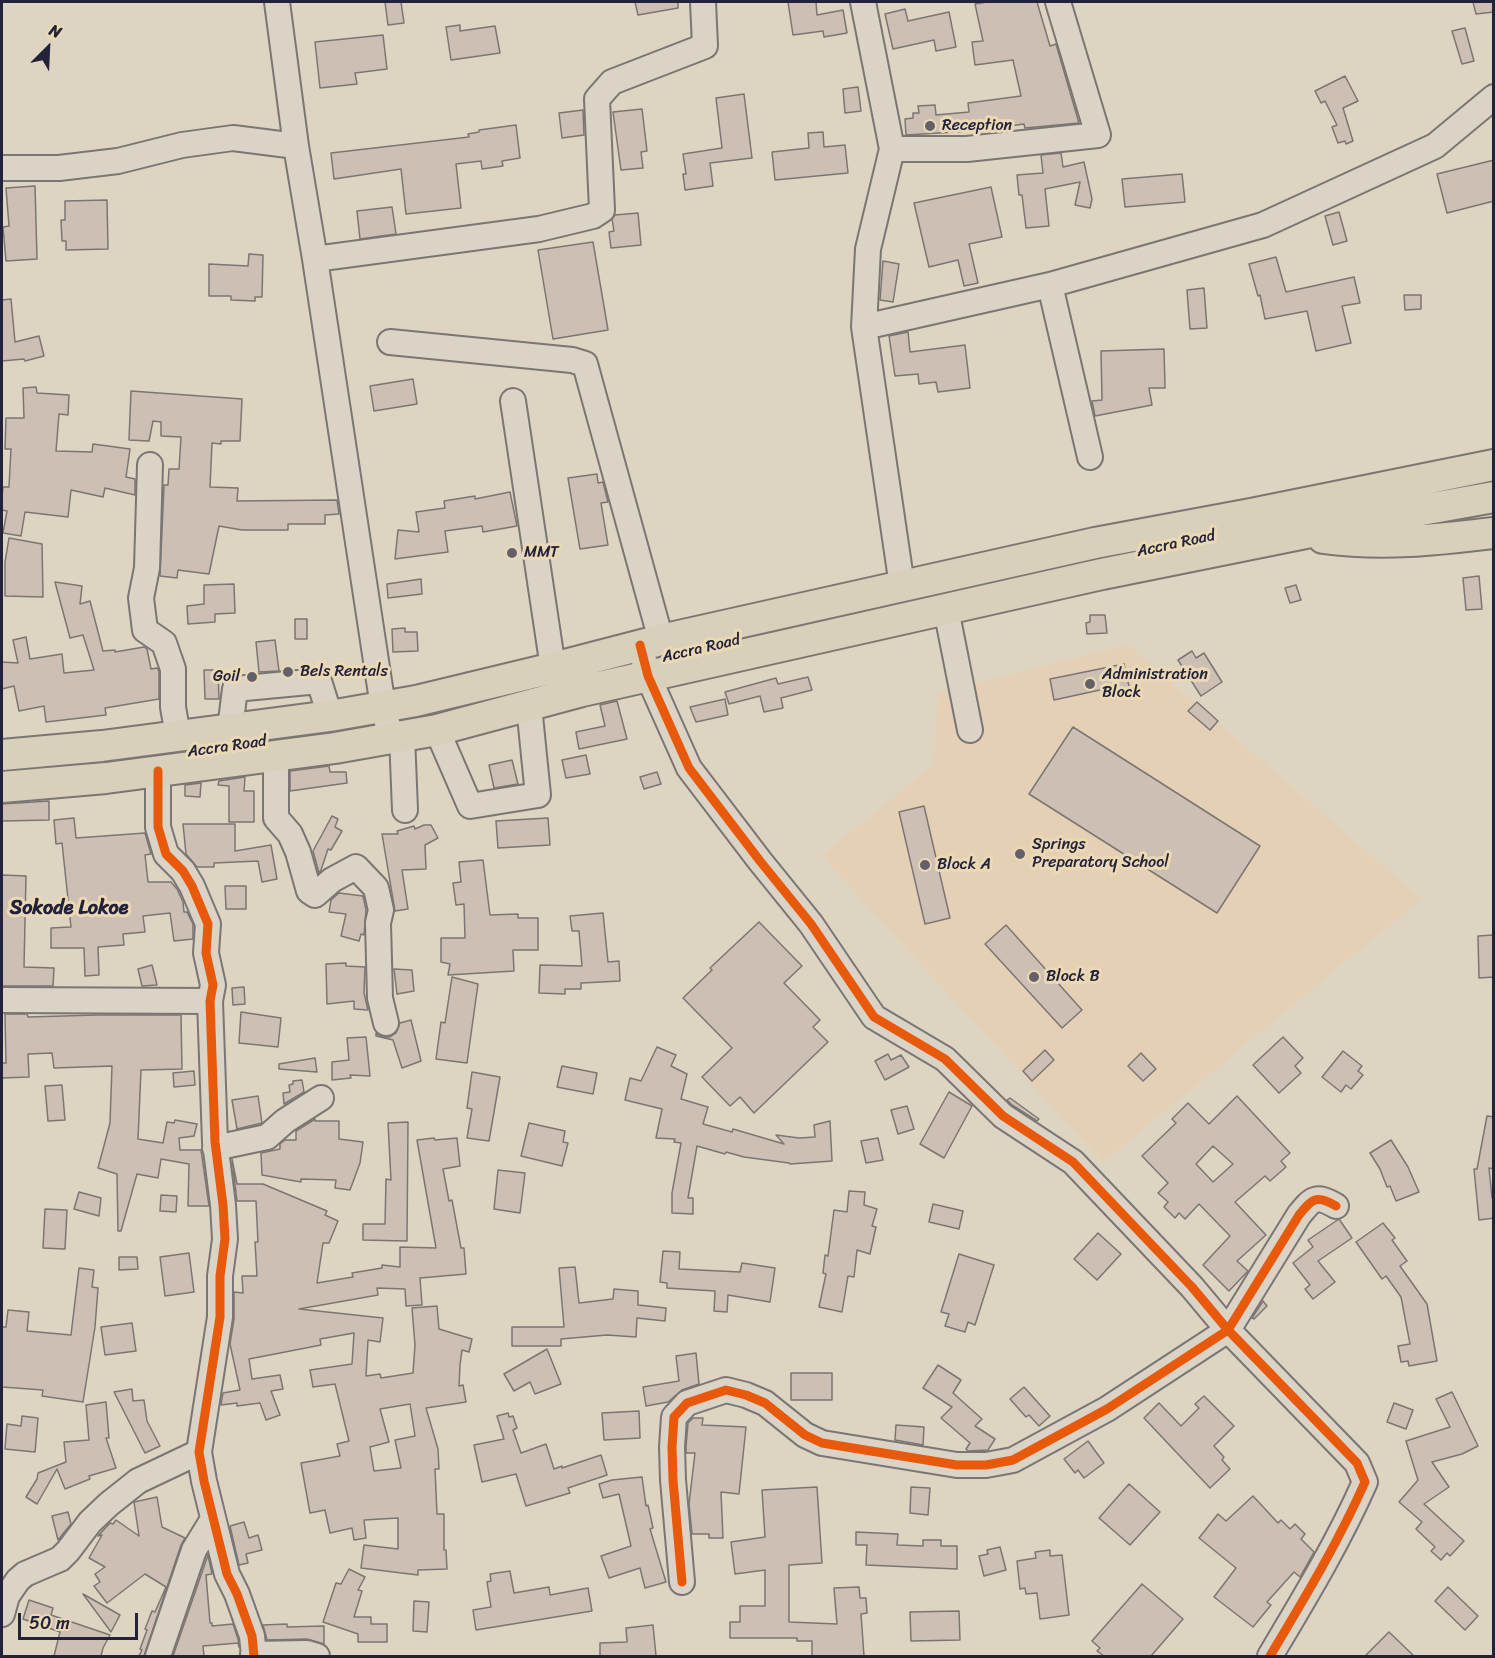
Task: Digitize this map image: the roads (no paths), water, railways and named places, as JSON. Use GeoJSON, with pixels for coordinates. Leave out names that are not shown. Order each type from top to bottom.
{"type":"FeatureCollection","features":[{"type":"Feature","properties":{"kind":"main road","name":"Accra Road"},"geometry":{"type":"LineString","coordinates":[[2,755],[102,746],[330,716],[416,701],[650,642],[1095,543],[1494,465]]}},
{"type":"Feature","properties":{"kind":"main road"},"geometry":{"type":"LineString","coordinates":[[1369,489],[1410,512],[1484,534]]}},
{"type":"Feature","properties":{"kind":"main road","name":"Accra Road"},"geometry":{"type":"LineString","coordinates":[[2,787],[106,778],[437,730],[648,676],[1102,574],[1494,497]]}},
{"type":"Feature","properties":{"kind":"main road"},"geometry":{"type":"LineString","coordinates":[[1297,534],[1374,543],[1425,541],[1484,534]]}},
{"type":"Feature","properties":{"kind":"street"},"geometry":{"type":"LineString","coordinates":[[277,2],[296,146],[383,707],[396,737],[405,810]]}},
{"type":"Feature","properties":{"kind":"street"},"geometry":{"type":"LineString","coordinates":[[315,259],[539,229],[593,216],[602,210],[597,99],[612,82],[705,46],[703,2]]}},
{"type":"Feature","properties":{"kind":"street"},"geometry":{"type":"LineString","coordinates":[[863,2],[892,148],[868,249],[864,327],[902,586]]}},
{"type":"Feature","properties":{"kind":"street"},"geometry":{"type":"LineString","coordinates":[[892,148],[967,149],[1098,135],[1058,2]]}},
{"type":"Feature","properties":{"kind":"street"},"geometry":{"type":"LineString","coordinates":[[864,327],[1050,285],[1263,225],[1435,146],[1494,98]]}},
{"type":"Feature","properties":{"kind":"street"},"geometry":{"type":"LineString","coordinates":[[2,168],[58,168],[118,161],[182,145],[233,138],[296,146]]}},
{"type":"Feature","properties":{"kind":"street"},"geometry":{"type":"LineString","coordinates":[[1050,285],[1090,457]]}},
{"type":"Feature","properties":{"kind":"street"},"geometry":{"type":"LineString","coordinates":[[390,342],[573,360],[585,364],[650,642],[648,676],[689,768],[811,924],[874,1017],[945,1059],[1003,1116],[1073,1162],[1192,1287],[1228,1330],[1357,1463],[1365,1482],[1332,1551],[1270,1656]]}},
{"type":"Feature","properties":{"kind":"street"},"geometry":{"type":"LineString","coordinates":[[513,401],[554,668]]}},
{"type":"Feature","properties":{"kind":"street"},"geometry":{"type":"LineString","coordinates":[[150,465],[147,568],[141,598],[145,630],[164,643],[173,669],[173,706],[178,736]]}},
{"type":"Feature","properties":{"kind":"street"},"geometry":{"type":"LineString","coordinates":[[946,609],[970,730]]}},
{"type":"Feature","properties":{"kind":"street"},"geometry":{"type":"LineString","coordinates":[[437,730],[470,806],[538,795],[529,706]]}},
{"type":"Feature","properties":{"kind":"street"},"geometry":{"type":"LineString","coordinates":[[276,755],[276,818],[290,834],[298,852],[309,891],[315,895],[332,880],[356,867],[376,888],[381,910],[378,923],[380,998],[386,1023]]}},
{"type":"Feature","properties":{"kind":"street"},"geometry":{"type":"LineString","coordinates":[[158,771],[158,827],[166,854],[183,871],[208,924],[206,953],[213,986],[210,1001],[215,1148],[225,1239],[220,1276],[220,1317],[200,1452],[227,1574],[252,1636],[254,1655],[308,1653],[317,1656]]}},
{"type":"Feature","properties":{"kind":"street"},"geometry":{"type":"LineString","coordinates":[[2,1000],[210,1001]]}},
{"type":"Feature","properties":{"kind":"street"},"geometry":{"type":"LineString","coordinates":[[215,1148],[267,1137],[285,1121],[321,1098]]}},
{"type":"Feature","properties":{"kind":"street"},"geometry":{"type":"LineString","coordinates":[[682,1582],[672,1447],[674,1417],[687,1403],[726,1390],[765,1403],[805,1435],[822,1443],[957,1466],[986,1465],[1013,1460],[1107,1409],[1228,1330],[1299,1215],[1310,1202],[1324,1199],[1336,1206]]}},
{"type":"Feature","properties":{"kind":"street"},"geometry":{"type":"LineString","coordinates":[[2,1614],[8,1596],[18,1580],[25,1574],[60,1559],[90,1522],[109,1504],[138,1481],[200,1452]]}},
{"type":"Feature","properties":{"kind":"street"},"geometry":{"type":"LineString","coordinates":[[158,1656],[194,1550],[213,1519]]}},
{"type":"Feature","properties":{"kind":"place","name":"Reception"},"geometry":{"type":"Point","coordinates":[930,126]}},
{"type":"Feature","properties":{"kind":"place","name":"MMT"},"geometry":{"type":"Point","coordinates":[512,553]}},
{"type":"Feature","properties":{"kind":"place","name":"Bels Rentals"},"geometry":{"type":"Point","coordinates":[288,672]}},
{"type":"Feature","properties":{"kind":"place","name":"Goil"},"geometry":{"type":"Point","coordinates":[252,677]}},
{"type":"Feature","properties":{"kind":"place","name":"Administration Block"},"geometry":{"type":"Point","coordinates":[1090,684]}},
{"type":"Feature","properties":{"kind":"place","name":"Springs Preparatory School"},"geometry":{"type":"Point","coordinates":[1020,854]}},
{"type":"Feature","properties":{"kind":"place","name":"Block A"},"geometry":{"type":"Point","coordinates":[925,865]}},
{"type":"Feature","properties":{"kind":"place","name":"Block B"},"geometry":{"type":"Point","coordinates":[1034,977]}},
{"type":"Feature","properties":{"kind":"district","name":"Sokode Lokoe"},"geometry":{"type":"Point","coordinates":[69,909]}}]}
